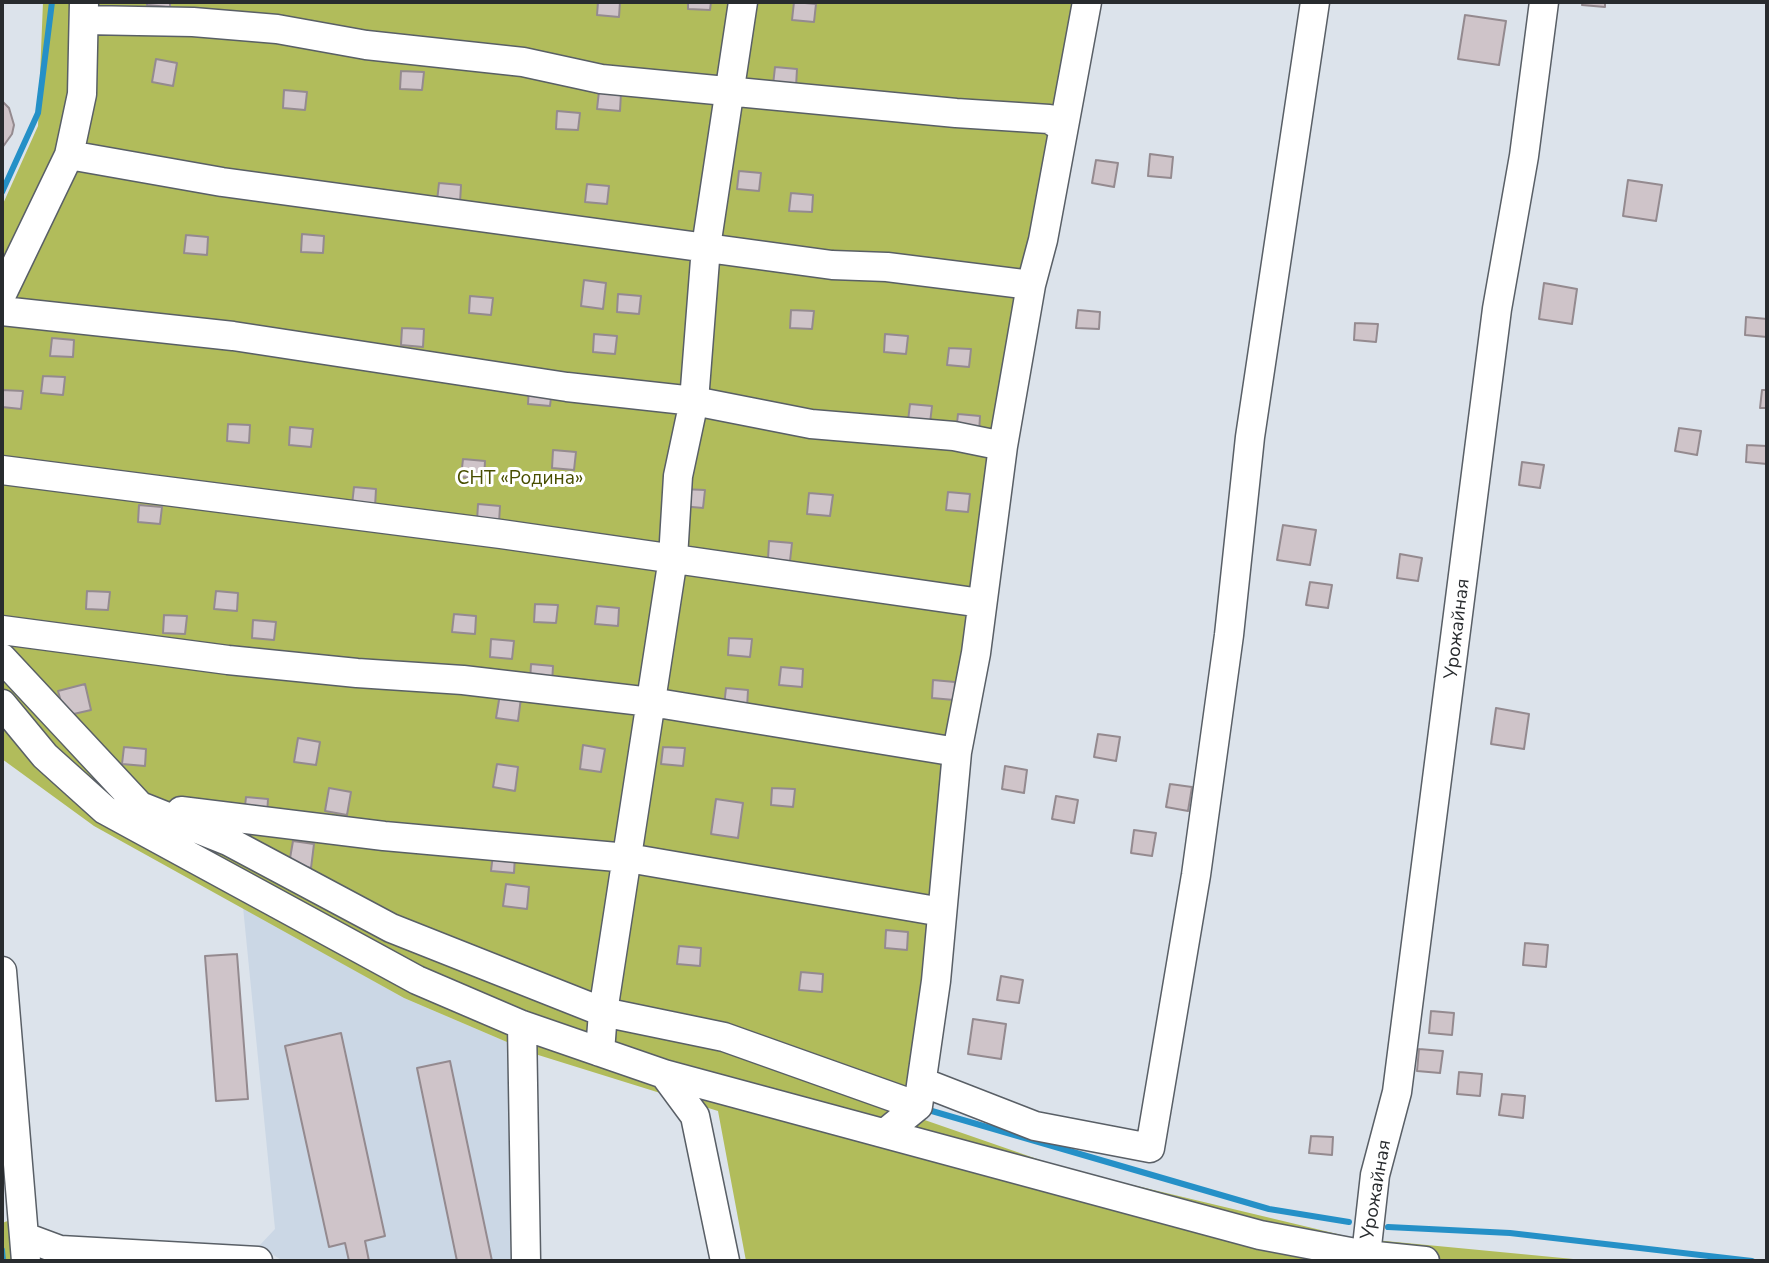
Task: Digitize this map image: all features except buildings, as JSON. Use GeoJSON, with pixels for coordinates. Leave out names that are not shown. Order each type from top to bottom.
{"type":"FeatureCollection","features":[{"type":"Feature","properties":{"kind":"street"},"geometry":{"type":"LineString","coordinates":[[600,1052],[603,1012],[673,558],[678,476],[694,401],[706,247],[743,2]]}},
{"type":"Feature","properties":{"kind":"street"},"geometry":{"type":"LineString","coordinates":[[885,1133],[920,1094],[942,912],[957,752],[975,653],[1003,446],[1031,285],[1043,240],[1087,2]]}},
{"type":"Feature","properties":{"kind":"street"},"geometry":{"type":"LineString","coordinates":[[2,658],[140,806],[228,841],[391,928],[603,1012],[724,1037],[1035,1126],[1150,1148],[1196,875],[1229,635],[1250,437],[1315,2]]}},
{"type":"Feature","properties":{"kind":"street","name":"Урожайная"},"geometry":{"type":"LineString","coordinates":[[1366,1255],[1375,1175],[1397,1092],[1497,310],[1524,156],[1544,2]]}},
{"type":"Feature","properties":{"kind":"street"},"geometry":{"type":"LineString","coordinates":[[2,294],[69,155],[82,94],[84,11],[166,21],[276,29],[366,45],[523,62],[601,79],[1049,119],[1062,127]]}},
{"type":"Feature","properties":{"kind":"street"},"geometry":{"type":"LineString","coordinates":[[69,155],[222,182],[832,265],[887,267],[1031,285]]}},
{"type":"Feature","properties":{"kind":"street"},"geometry":{"type":"LineString","coordinates":[[2,311],[233,336],[553,385],[694,401],[811,424],[954,436],[1003,446]]}},
{"type":"Feature","properties":{"kind":"street"},"geometry":{"type":"LineString","coordinates":[[2,470],[673,558],[981,603]]}},
{"type":"Feature","properties":{"kind":"street"},"geometry":{"type":"LineString","coordinates":[[2,630],[228,660],[463,680],[651,702],[957,752]]}},
{"type":"Feature","properties":{"kind":"street"},"geometry":{"type":"LineString","coordinates":[[2,704],[45,756],[106,810],[417,979],[522,1025],[664,1074],[1260,1235],[1366,1255],[1425,1261]]}},
{"type":"Feature","properties":{"kind":"street"},"geometry":{"type":"LineString","coordinates":[[140,806],[384,836],[628,858],[942,912]]}},
{"type":"Feature","properties":{"kind":"street"},"geometry":{"type":"LineString","coordinates":[[2,971],[25,1249],[258,1261]]}},
{"type":"Feature","properties":{"kind":"street"},"geometry":{"type":"LineString","coordinates":[[522,1025],[526,1261]]}},
{"type":"Feature","properties":{"kind":"street"},"geometry":{"type":"LineString","coordinates":[[664,1074],[695,1116],[725,1261]]}},
{"type":"Feature","properties":{"kind":"shaded area"},"geometry":{"type":"Polygon","coordinates":[[[243,907],[404,998],[535,1054],[530,1261],[283,1261],[259,1246],[275,1229],[243,907]]]}},
{"type":"Feature","properties":{"kind":"green space","name":"СНТ «Родина»"},"geometry":{"type":"Polygon","coordinates":[[[43,2],[1078,2],[916,1117],[1066,1169],[1354,1238],[1594,1261],[746,1261],[718,1111],[535,1054],[404,998],[94,826],[2,759],[2,206],[38,126],[43,2]]]}},
{"type":"Feature","properties":{"kind":"green space"},"geometry":{"type":"Polygon","coordinates":[[[19,1217],[18,1261],[2,1261],[2,1223],[19,1217]]]}},
{"type":"Feature","properties":{"kind":"waterway"},"geometry":{"type":"LineString","coordinates":[[2,192],[38,113],[52,2]]}},
{"type":"Feature","properties":{"kind":"waterway"},"geometry":{"type":"LineString","coordinates":[[925,1109],[1269,1209],[1349,1222]]}},
{"type":"Feature","properties":{"kind":"waterway"},"geometry":{"type":"LineString","coordinates":[[1388,1227],[1510,1233],[1752,1261]]}},
{"type":"Feature","properties":{"kind":"waterway"},"geometry":{"type":"LineString","coordinates":[[2,1250],[3,1261]]}}]}
